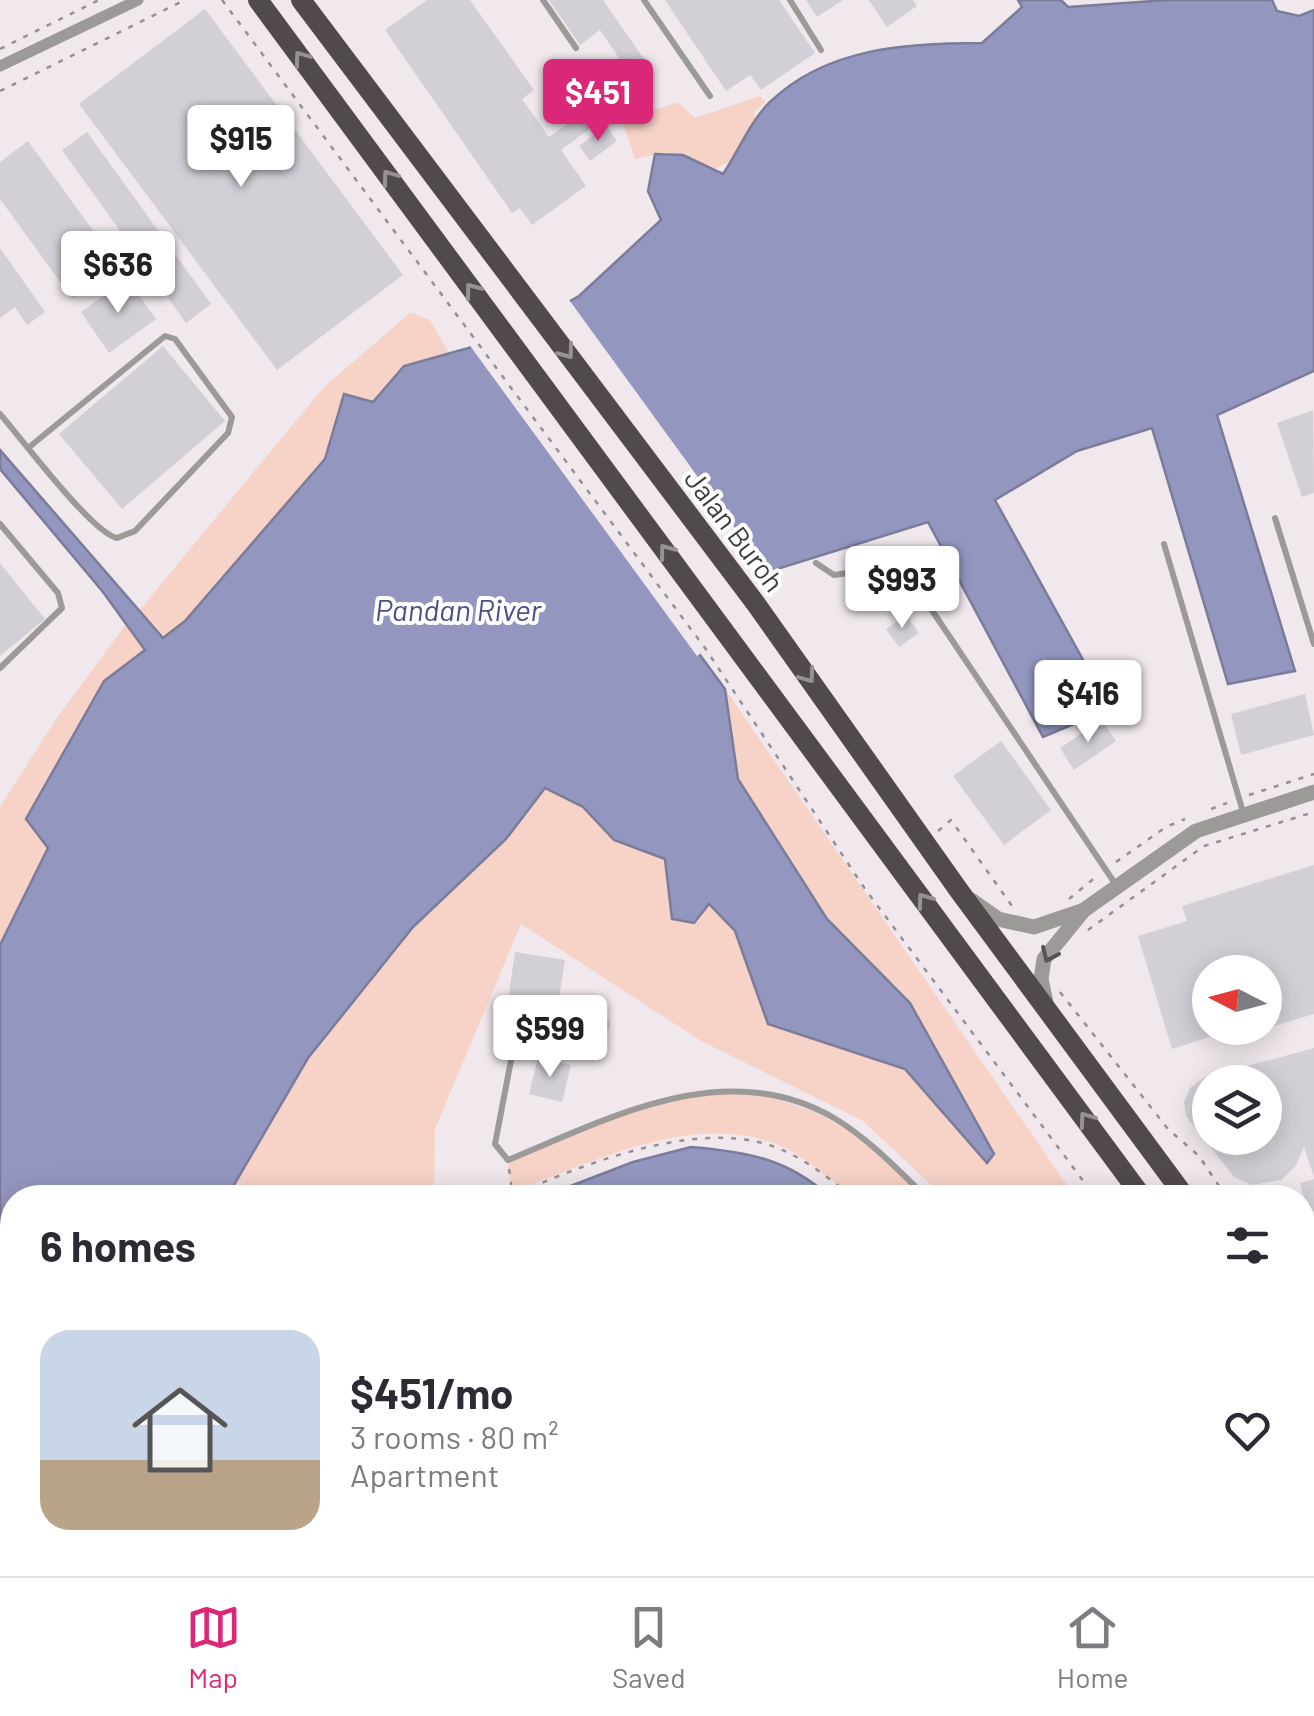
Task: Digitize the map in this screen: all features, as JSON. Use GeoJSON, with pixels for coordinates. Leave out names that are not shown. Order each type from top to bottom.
{"type":"FeatureCollection","features":[{"type":"Feature","properties":{"kind":"highway"},"geometry":{"type":"LineString","coordinates":[[258,0],[1134,1185]]}},
{"type":"Feature","properties":{"kind":"highway","name":"Jalan Buroh"},"geometry":{"type":"LineString","coordinates":[[308,5],[756,604],[960,892],[1176,1185]]}},
{"type":"Feature","properties":{"kind":"street"},"geometry":{"type":"LineString","coordinates":[[0,66],[138,0]]}},
{"type":"Feature","properties":{"kind":"street"},"geometry":{"type":"LineString","coordinates":[[1049,1011],[1042,986],[1044,958],[1084,910],[1196,831],[1314,792]]}},
{"type":"Feature","properties":{"kind":"street"},"geometry":{"type":"LineString","coordinates":[[960,892],[998,918],[1034,928],[1084,910]]}},
{"type":"Feature","properties":{"kind":"lane"},"geometry":{"type":"LineString","coordinates":[[543,0],[576,48]]}},
{"type":"Feature","properties":{"kind":"lane"},"geometry":{"type":"LineString","coordinates":[[644,0],[710,96]]}},
{"type":"Feature","properties":{"kind":"lane"},"geometry":{"type":"LineString","coordinates":[[790,0],[821,50]]}},
{"type":"Feature","properties":{"kind":"lane"},"geometry":{"type":"LineString","coordinates":[[0,414],[28,448],[98,528],[117,538],[135,531],[215,447],[228,433],[232,416],[175,339],[165,336],[28,448]]}},
{"type":"Feature","properties":{"kind":"lane"},"geometry":{"type":"LineString","coordinates":[[1275,518],[1314,644]]}},
{"type":"Feature","properties":{"kind":"lane"},"geometry":{"type":"LineString","coordinates":[[0,524],[58,594],[62,608],[0,668]]}},
{"type":"Feature","properties":{"kind":"lane"},"geometry":{"type":"LineString","coordinates":[[1164,544],[1244,814]]}},
{"type":"Feature","properties":{"kind":"lane"},"geometry":{"type":"LineString","coordinates":[[816,563],[834,575],[893,566],[906,573],[1116,885]]}},
{"type":"Feature","properties":{"kind":"lane"},"geometry":{"type":"LineString","coordinates":[[520,1013],[495,1144],[508,1160],[679,1094],[731,1090],[778,1098],[835,1119],[912,1185]]}},
{"type":"Feature","properties":{"kind":"path"},"geometry":{"type":"LineString","coordinates":[[0,49],[99,0]]}},
{"type":"Feature","properties":{"kind":"path"},"geometry":{"type":"LineString","coordinates":[[0,90],[185,0]]}},
{"type":"Feature","properties":{"kind":"path"},"geometry":{"type":"LineString","coordinates":[[222,0],[705,648],[865,889],[1086,1185]]}},
{"type":"Feature","properties":{"kind":"path"},"geometry":{"type":"LineString","coordinates":[[1077,938],[1204,846],[1314,812]]}},
{"type":"Feature","properties":{"kind":"path"},"geometry":{"type":"LineString","coordinates":[[925,843],[951,820],[1016,912]]}},
{"type":"Feature","properties":{"kind":"path"},"geometry":{"type":"LineString","coordinates":[[1058,990],[1168,1128],[1199,1156],[1218,1185]]}},
{"type":"Feature","properties":{"kind":"path"},"geometry":{"type":"LineString","coordinates":[[544,1185],[645,1148],[710,1137],[750,1140],[782,1150],[838,1185]]}},
{"type":"Feature","properties":{"kind":"path"},"geometry":{"type":"LineString","coordinates":[[508,1160],[510,1185]]}},
{"type":"Feature","properties":{"kind":"shaded area"},"geometry":{"type":"Polygon","coordinates":[[[760,96],[766,102],[754,112],[757,137],[751,152],[716,168],[667,152],[635,159],[622,121],[678,102],[695,118],[760,96]]]}},
{"type":"Feature","properties":{"kind":"shaded area"},"geometry":{"type":"Polygon","coordinates":[[[410,313],[430,320],[449,353],[404,366],[373,402],[344,394],[325,459],[185,621],[162,638],[138,612],[323,388],[410,313]]]}},
{"type":"Feature","properties":{"kind":"shaded area"},"geometry":{"type":"Polygon","coordinates":[[[126,624],[145,651],[104,681],[26,818],[48,847],[0,945],[0,807],[54,722],[126,624]]]}},
{"type":"Feature","properties":{"kind":"shaded area"},"geometry":{"type":"Polygon","coordinates":[[[725,689],[1067,1185],[931,1185],[863,1121],[701,1041],[521,924],[435,1129],[434,1185],[235,1185],[308,1058],[413,927],[506,839],[545,787],[583,807],[614,840],[665,859],[735,931],[768,1024],[905,1069],[987,1163],[910,1003],[827,919],[738,779],[725,689]]]}},
{"type":"Feature","properties":{"kind":"shaded area"},"geometry":{"type":"Polygon","coordinates":[[[731,1090],[793,1104],[860,1139],[914,1185],[839,1185],[786,1148],[741,1135],[707,1134],[640,1145],[529,1185],[510,1185],[508,1160],[679,1094],[731,1090]]]}},
{"type":"Feature","properties":{"kind":"water","name":"Pandan River"},"geometry":{"type":"Polygon","coordinates":[[[1018,0],[1061,0],[1068,7],[1167,0],[1272,0],[1277,11],[1299,16],[1314,10],[1314,371],[1217,415],[1295,671],[1228,684],[1152,428],[1077,451],[995,500],[1110,709],[1043,737],[928,522],[694,595],[686,636],[725,689],[738,779],[827,919],[910,1003],[994,1154],[987,1163],[905,1069],[768,1024],[735,931],[709,904],[694,923],[672,919],[665,859],[614,840],[583,807],[545,788],[506,839],[413,927],[308,1058],[234,1185],[0,1185],[0,945],[48,848],[26,819],[104,681],[145,650],[103,592],[0,469],[0,450],[163,638],[185,621],[325,459],[344,394],[373,402],[404,366],[504,338],[579,296],[661,220],[648,191],[655,154],[683,155],[723,174],[763,109],[792,84],[817,70],[843,59],[897,47],[982,43],[1022,7],[1018,0]]]}},
{"type":"Feature","properties":{"kind":"water"},"geometry":{"type":"Polygon","coordinates":[[[691,1147],[730,1151],[782,1165],[815,1185],[573,1185],[633,1162],[691,1147]]]}},
{"type":"Feature","properties":{"kind":"pier"},"geometry":{"type":"Polygon","coordinates":[[[567,297],[770,576],[698,598],[692,634],[704,651],[697,656],[468,343],[502,333],[567,297]]]}},
{"type":"Feature","properties":{"kind":"building"},"geometry":{"type":"Polygon","coordinates":[[[427,0],[470,0],[534,90],[522,99],[549,137],[592,106],[602,120],[561,150],[586,186],[532,225],[520,208],[512,213],[385,30],[427,0]]]}},
{"type":"Feature","properties":{"kind":"building"},"geometry":{"type":"Polygon","coordinates":[[[549,0],[603,0],[648,65],[631,76],[600,30],[580,45],[549,0]]]}},
{"type":"Feature","properties":{"kind":"building"},"geometry":{"type":"Polygon","coordinates":[[[665,0],[779,0],[815,53],[761,90],[750,75],[726,91],[665,0]]]}},
{"type":"Feature","properties":{"kind":"building"},"geometry":{"type":"Polygon","coordinates":[[[806,0],[843,0],[817,17],[806,0]]]}},
{"type":"Feature","properties":{"kind":"building"},"geometry":{"type":"Polygon","coordinates":[[[869,0],[913,0],[917,6],[887,27],[869,0]]]}},
{"type":"Feature","properties":{"kind":"building"},"geometry":{"type":"Polygon","coordinates":[[[205,9],[403,275],[277,370],[79,104],[205,9]]]}},
{"type":"Feature","properties":{"kind":"building"},"geometry":{"type":"Polygon","coordinates":[[[606,126],[617,141],[590,161],[579,146],[606,126]]]}},
{"type":"Feature","properties":{"kind":"building"},"geometry":{"type":"Polygon","coordinates":[[[87,132],[211,304],[186,323],[62,150],[87,132]]]}},
{"type":"Feature","properties":{"kind":"building"},"geometry":{"type":"Polygon","coordinates":[[[28,141],[121,269],[72,298],[0,199],[0,162],[28,141]]]}},
{"type":"Feature","properties":{"kind":"building"},"geometry":{"type":"Polygon","coordinates":[[[0,248],[45,312],[27,325],[15,307],[0,318],[0,248]]]}},
{"type":"Feature","properties":{"kind":"building"},"geometry":{"type":"Polygon","coordinates":[[[127,279],[156,319],[109,353],[81,312],[127,279]]]}},
{"type":"Feature","properties":{"kind":"building"},"geometry":{"type":"Polygon","coordinates":[[[163,346],[225,421],[122,509],[59,434],[163,346]]]}},
{"type":"Feature","properties":{"kind":"building"},"geometry":{"type":"Polygon","coordinates":[[[1313,410],[1314,493],[1302,497],[1277,423],[1313,410]]]}},
{"type":"Feature","properties":{"kind":"building"},"geometry":{"type":"Polygon","coordinates":[[[0,563],[45,619],[0,656],[0,563]]]}},
{"type":"Feature","properties":{"kind":"building"},"geometry":{"type":"Polygon","coordinates":[[[906,615],[919,633],[899,647],[886,629],[906,615]]]}},
{"type":"Feature","properties":{"kind":"building"},"geometry":{"type":"Polygon","coordinates":[[[1305,694],[1314,735],[1241,755],[1231,714],[1305,694]]]}},
{"type":"Feature","properties":{"kind":"building"},"geometry":{"type":"Polygon","coordinates":[[[1102,720],[1116,741],[1074,770],[1060,748],[1102,720]]]}},
{"type":"Feature","properties":{"kind":"building"},"geometry":{"type":"Polygon","coordinates":[[[1001,741],[1051,810],[1004,845],[953,776],[1001,741]]]}},
{"type":"Feature","properties":{"kind":"building"},"geometry":{"type":"Polygon","coordinates":[[[1314,865],[1314,1014],[1282,1024],[1282,955],[1192,955],[1192,1043],[1172,1049],[1138,936],[1187,921],[1182,906],[1314,865]]]}},
{"type":"Feature","properties":{"kind":"building"},"geometry":{"type":"Polygon","coordinates":[[[515,952],[565,960],[557,1011],[610,1020],[609,1030],[581,1026],[576,1057],[528,1050],[535,1004],[508,1000],[515,952]]]}},
{"type":"Feature","properties":{"kind":"building"},"geometry":{"type":"Polygon","coordinates":[[[1314,1048],[1314,1177],[1304,1147],[1295,1167],[1281,1180],[1252,1185],[1234,1177],[1217,1155],[1282,1155],[1282,1065],[1251,1065],[1314,1048]]]}},
{"type":"Feature","properties":{"kind":"building"},"geometry":{"type":"Polygon","coordinates":[[[538,1057],[571,1065],[562,1102],[529,1094],[538,1057]]]}},
{"type":"Feature","properties":{"kind":"building"},"geometry":{"type":"Polygon","coordinates":[[[1192,1086],[1192,1124],[1184,1102],[1192,1086]]]}}]}
